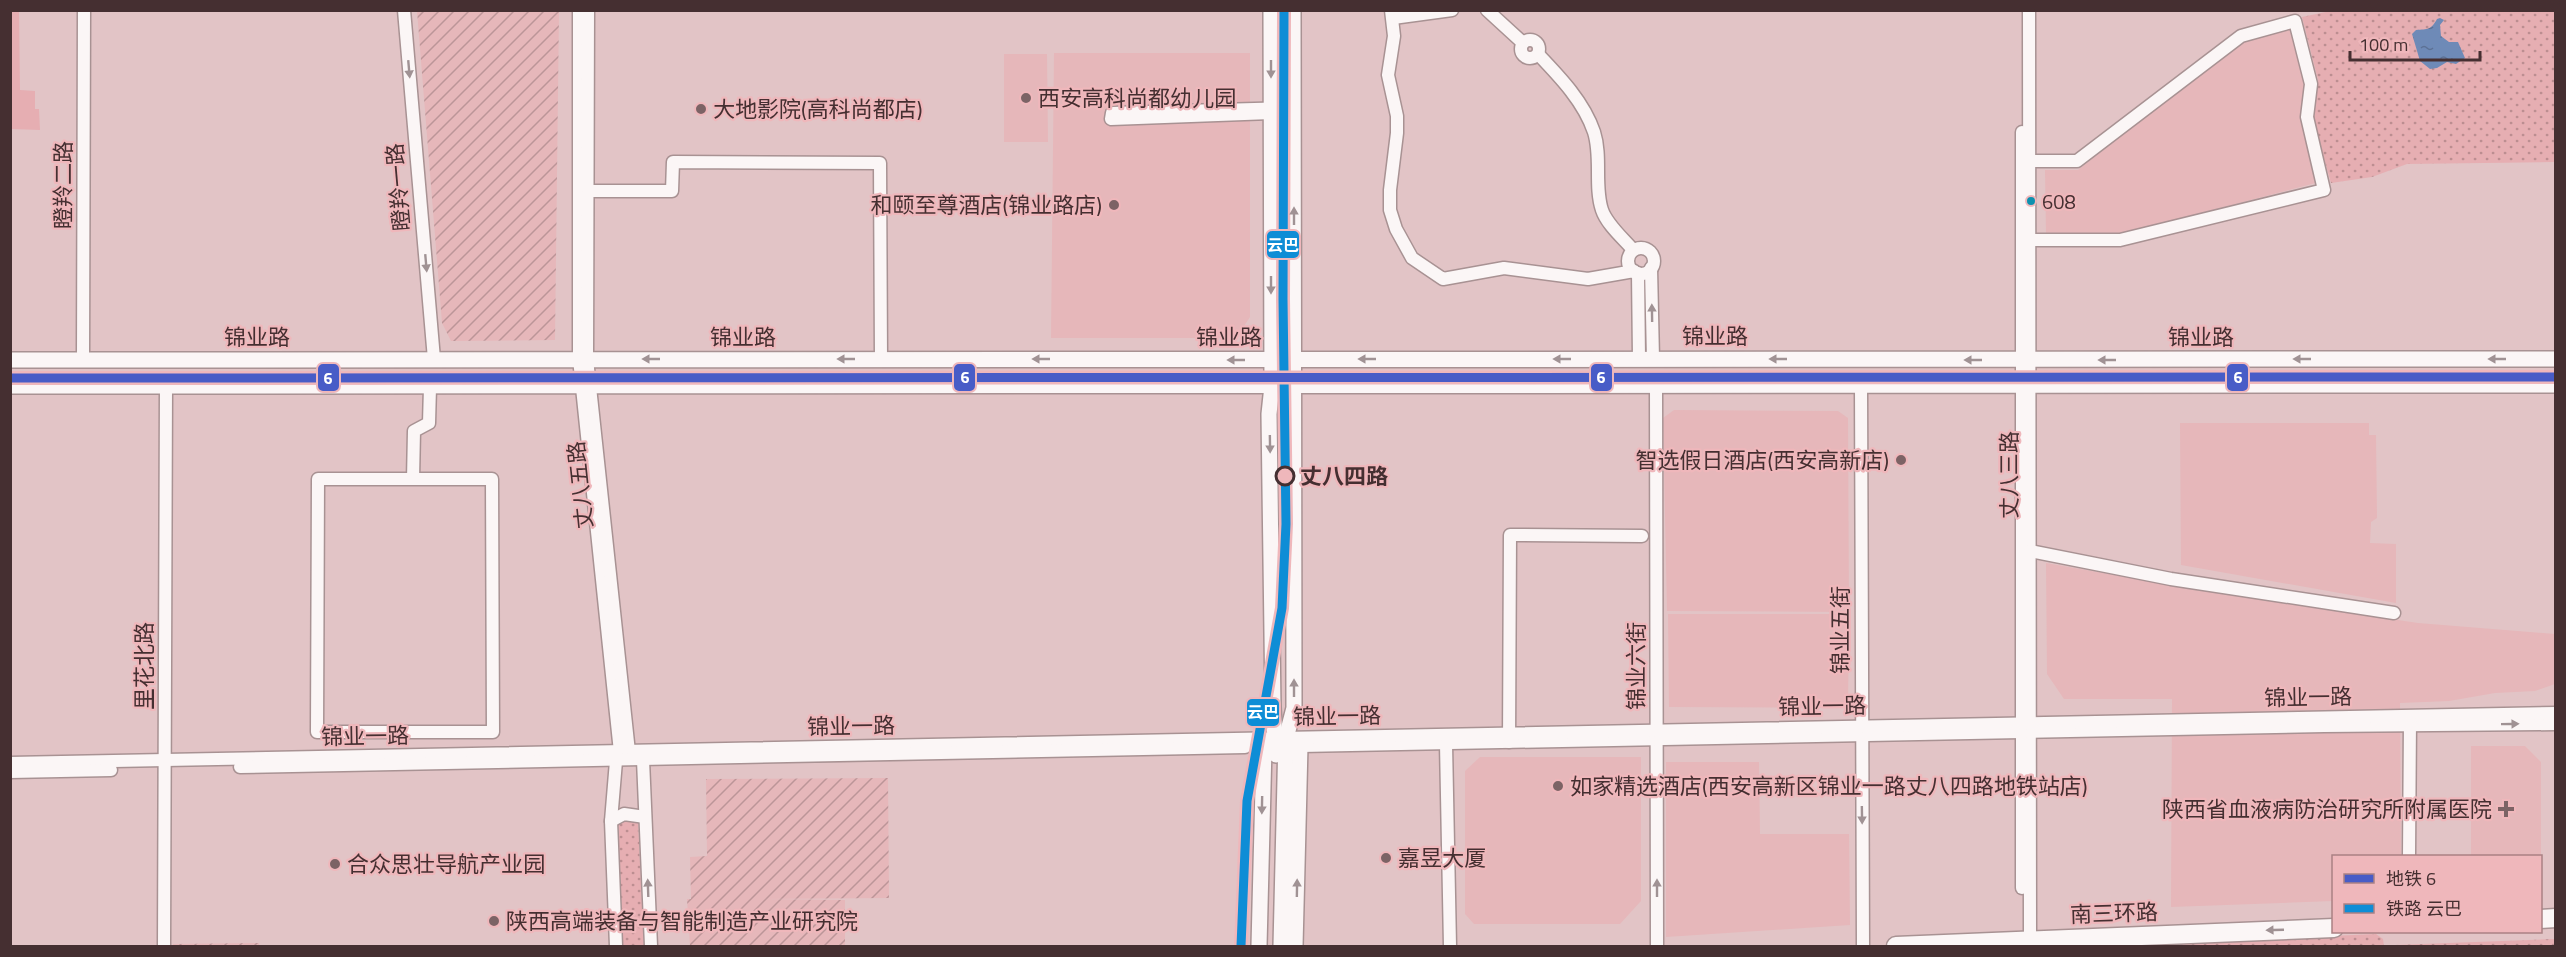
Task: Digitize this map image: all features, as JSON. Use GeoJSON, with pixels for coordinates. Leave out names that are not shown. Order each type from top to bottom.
{"type":"FeatureCollection","features":[{"type":"Feature","properties":{"kind":"highway","name":"南三环路"},"geometry":{"type":"LineString","coordinates":[[1896,946],[2332,928]]}},
{"type":"Feature","properties":{"kind":"main road"},"geometry":{"type":"LineString","coordinates":[[1271,10],[1272,386],[1269,414],[1273,707],[1281,744],[1295,946]]}},
{"type":"Feature","properties":{"kind":"main road"},"geometry":{"type":"LineString","coordinates":[[1259,946],[1281,744],[1294,708],[1293,10]]}},
{"type":"Feature","properties":{"kind":"main road","name":"锦业路"},"geometry":{"type":"LineString","coordinates":[[10,360],[2556,359]]}},
{"type":"Feature","properties":{"kind":"main road"},"geometry":{"type":"LineString","coordinates":[[10,386],[2556,385]]}},
{"type":"Feature","properties":{"kind":"main road"},"geometry":{"type":"LineString","coordinates":[[1281,744],[1281,946]]}},
{"type":"Feature","properties":{"kind":"main road"},"geometry":{"type":"LineString","coordinates":[[1272,946],[1280,808]]}},
{"type":"Feature","properties":{"kind":"street","name":"瞪羚二路"},"geometry":{"type":"LineString","coordinates":[[83,360],[84,10]]}},
{"type":"Feature","properties":{"kind":"street","name":"瞪羚一路"},"geometry":{"type":"LineString","coordinates":[[404,10],[434,359]]}},
{"type":"Feature","properties":{"kind":"street","name":"丈八五路"},"geometry":{"type":"LineString","coordinates":[[579,10],[583,359],[622,755],[611,820],[616,946]]}},
{"type":"Feature","properties":{"kind":"street","name":"丈八五路"},"geometry":{"type":"LineString","coordinates":[[583,359],[588,191],[588,10]]}},
{"type":"Feature","properties":{"kind":"street"},"geometry":{"type":"LineString","coordinates":[[1452,10],[1392,14],[1394,36],[1388,75],[1397,133],[1390,210],[1396,228],[1412,258],[1443,279],[1504,268],[1588,279],[1647,272],[1652,268]]}},
{"type":"Feature","properties":{"kind":"street"},"geometry":{"type":"LineString","coordinates":[[1487,10],[1523,43],[1521,51],[1524,56],[1530,58],[1538,54],[1572,93],[1584,111],[1594,132],[1603,211],[1633,250]]}},
{"type":"Feature","properties":{"kind":"street","name":"丈八三路"},"geometry":{"type":"LineString","coordinates":[[2021,10],[2026,360],[2026,940]]}},
{"type":"Feature","properties":{"kind":"street","name":"丈八三路"},"geometry":{"type":"LineString","coordinates":[[2026,360],[2031,240],[2029,10]]}},
{"type":"Feature","properties":{"kind":"street"},"geometry":{"type":"LineString","coordinates":[[2030,161],[2077,161],[2241,36],[2295,21],[2311,84],[2307,117],[2324,190],[2120,240],[2031,240]]}},
{"type":"Feature","properties":{"kind":"street"},"geometry":{"type":"LineString","coordinates":[[1271,111],[1111,119],[1112,113],[1271,111],[1294,112]]}},
{"type":"Feature","properties":{"kind":"street"},"geometry":{"type":"LineString","coordinates":[[588,191],[672,191],[674,162],[880,163],[880,359]]}},
{"type":"Feature","properties":{"kind":"street"},"geometry":{"type":"LineString","coordinates":[[1640,248],[1649,250],[1654,258],[1646,359],[1636,272],[1629,264],[1633,250],[1640,248]]}},
{"type":"Feature","properties":{"kind":"street","name":"锦业六街"},"geometry":{"type":"LineString","coordinates":[[1656,385],[1657,946]]}},
{"type":"Feature","properties":{"kind":"street","name":"里花北路"},"geometry":{"type":"LineString","coordinates":[[164,946],[166,386]]}},
{"type":"Feature","properties":{"kind":"street","name":"锦业五街"},"geometry":{"type":"LineString","coordinates":[[1861,386],[1863,946]]}},
{"type":"Feature","properties":{"kind":"street","name":"丈八三路"},"geometry":{"type":"LineString","coordinates":[[2026,386],[2030,551],[2027,728]]}},
{"type":"Feature","properties":{"kind":"street"},"geometry":{"type":"LineString","coordinates":[[413,479],[414,431],[429,423],[430,387]]}},
{"type":"Feature","properties":{"kind":"street"},"geometry":{"type":"LineString","coordinates":[[318,479],[413,479],[492,479],[494,732],[317,732],[318,479]]}},
{"type":"Feature","properties":{"kind":"street"},"geometry":{"type":"LineString","coordinates":[[1509,738],[1510,535],[1642,536]]}},
{"type":"Feature","properties":{"kind":"street"},"geometry":{"type":"LineString","coordinates":[[2030,551],[2171,579],[2394,613]]}},
{"type":"Feature","properties":{"kind":"street","name":"锦业一路"},"geometry":{"type":"LineString","coordinates":[[643,760],[1861,730],[2410,721],[2556,713]]}},
{"type":"Feature","properties":{"kind":"street"},"geometry":{"type":"LineString","coordinates":[[2409,855],[2410,721]]}},
{"type":"Feature","properties":{"kind":"street","name":"锦业一路"},"geometry":{"type":"LineString","coordinates":[[2410,721],[2556,724]]}},
{"type":"Feature","properties":{"kind":"street","name":"锦业一路"},"geometry":{"type":"LineString","coordinates":[[10,763],[164,764],[1281,744],[1446,744],[1509,738]]}},
{"type":"Feature","properties":{"kind":"street"},"geometry":{"type":"LineString","coordinates":[[1446,744],[1450,946]]}},
{"type":"Feature","properties":{"kind":"street"},"geometry":{"type":"LineString","coordinates":[[622,755],[643,760],[651,946]]}},
{"type":"Feature","properties":{"kind":"street","name":"锦业一路"},"geometry":{"type":"LineString","coordinates":[[10,772],[164,764]]}},
{"type":"Feature","properties":{"kind":"street"},"geometry":{"type":"LineString","coordinates":[[611,820],[624,814],[645,817]]}},
{"type":"Feature","properties":{"kind":"shaded area"},"geometry":{"type":"Polygon","coordinates":[[[11,10],[19,11],[20,90],[35,91],[35,109],[39,109],[40,130],[11,129],[11,10]]]}},
{"type":"Feature","properties":{"kind":"shaded area"},"geometry":{"type":"Polygon","coordinates":[[[2335,10],[2555,11],[2555,162],[2407,164],[2372,177],[2331,183],[2312,117],[2318,80],[2302,17],[2335,10]]]}},
{"type":"Feature","properties":{"kind":"shaded area"},"geometry":{"type":"Polygon","coordinates":[[[417,11],[559,11],[555,340],[451,341],[442,323],[417,11]]]}},
{"type":"Feature","properties":{"kind":"shaded area"},"geometry":{"type":"Polygon","coordinates":[[[2293,25],[2308,84],[2319,182],[2117,235],[2046,234],[2045,170],[2078,170],[2245,38],[2293,25]]]}},
{"type":"Feature","properties":{"kind":"shaded area"},"geometry":{"type":"Polygon","coordinates":[[[1054,53],[1250,53],[1250,317],[1236,338],[1051,338],[1054,53]]]}},
{"type":"Feature","properties":{"kind":"shaded area","name":"西安高科尚都幼儿园"},"geometry":{"type":"Polygon","coordinates":[[[1004,54],[1047,54],[1048,142],[1004,142],[1004,54]]]}},
{"type":"Feature","properties":{"kind":"shaded area"},"geometry":{"type":"Polygon","coordinates":[[[1674,410],[1838,411],[1848,418],[1849,612],[1667,611],[1663,418],[1674,410]]]}},
{"type":"Feature","properties":{"kind":"shaded area"},"geometry":{"type":"Polygon","coordinates":[[[2180,423],[2369,423],[2369,435],[2376,435],[2377,518],[2371,522],[2370,543],[2396,544],[2396,603],[2181,565],[2180,423]]]}},
{"type":"Feature","properties":{"kind":"shaded area"},"geometry":{"type":"Polygon","coordinates":[[[2046,563],[2211,592],[2418,623],[2555,634],[2555,684],[2535,691],[2495,693],[2449,701],[2400,703],[2401,855],[2332,855],[2332,901],[2171,907],[2172,699],[2064,699],[2047,674],[2046,563]]]}},
{"type":"Feature","properties":{"kind":"shaded area"},"geometry":{"type":"Polygon","coordinates":[[[1668,614],[1849,614],[1848,708],[1669,707],[1668,614]]]}},
{"type":"Feature","properties":{"kind":"shaded area","name":"陕西省血液病防治研究所附属医院"},"geometry":{"type":"Polygon","coordinates":[[[2471,746],[2525,746],[2541,762],[2541,855],[2471,855],[2471,746]]]}},
{"type":"Feature","properties":{"kind":"shaded area"},"geometry":{"type":"Polygon","coordinates":[[[1480,757],[1641,757],[1641,901],[1620,924],[1474,924],[1465,914],[1465,771],[1480,757]]]}},
{"type":"Feature","properties":{"kind":"shaded area"},"geometry":{"type":"Polygon","coordinates":[[[1666,762],[1759,762],[1760,834],[1849,834],[1850,925],[1666,937],[1666,762]]]}},
{"type":"Feature","properties":{"kind":"shaded area"},"geometry":{"type":"Polygon","coordinates":[[[888,778],[889,898],[755,899],[845,900],[845,946],[690,946],[687,899],[691,899],[690,857],[707,856],[706,779],[888,778]]]}},
{"type":"Feature","properties":{"kind":"shaded area"},"geometry":{"type":"Polygon","coordinates":[[[638,821],[644,946],[623,946],[618,822],[638,821]]]}},
{"type":"Feature","properties":{"kind":"shaded area"},"geometry":{"type":"Polygon","coordinates":[[[2376,934],[2383,939],[2384,946],[2107,946],[2376,934]]]}},
{"type":"Feature","properties":{"kind":"shaded area"},"geometry":{"type":"Polygon","coordinates":[[[2555,939],[2555,946],[2395,946],[2395,945],[2555,939]]]}},
{"type":"Feature","properties":{"kind":"shaded area"},"geometry":{"type":"Polygon","coordinates":[[[259,943],[259,946],[173,946],[173,944],[259,943]]]}},
{"type":"Feature","properties":{"kind":"water"},"geometry":{"type":"Polygon","coordinates":[[[2440,18],[2444,20],[2440,25],[2441,36],[2449,42],[2458,42],[2465,58],[2456,64],[2447,62],[2430,69],[2420,61],[2412,34],[2416,30],[2431,27],[2440,18]]]}},
{"type":"Feature","properties":{"kind":"metro line","name":"6"},"geometry":{"type":"LineString","coordinates":[[10,378],[2556,377]]}},
{"type":"Feature","properties":{"kind":"rail line","name":"云巴"},"geometry":{"type":"LineString","coordinates":[[1241,946],[1247,801],[1282,608],[1286,524],[1283,299],[1284,10]]}},
{"type":"Feature","properties":{"kind":"place","name":"西安高科尚都幼儿园"},"geometry":{"type":"Point","coordinates":[1026,98]}},
{"type":"Feature","properties":{"kind":"place","name":"大地影院(高科尚都店)"},"geometry":{"type":"Point","coordinates":[701,109]}},
{"type":"Feature","properties":{"kind":"place","name":"608"},"geometry":{"type":"Point","coordinates":[2031,201]}},
{"type":"Feature","properties":{"kind":"place","name":"和颐至尊酒店(锦业路店)"},"geometry":{"type":"Point","coordinates":[1114,205]}},
{"type":"Feature","properties":{"kind":"place","name":"智选假日酒店(西安高新店)"},"geometry":{"type":"Point","coordinates":[1901,460]}},
{"type":"Feature","properties":{"kind":"place","name":"丈八四路"},"geometry":{"type":"Point","coordinates":[1285,476]}},
{"type":"Feature","properties":{"kind":"place","name":"如家精选酒店(西安高新区锦业一路丈八四路地铁站店)"},"geometry":{"type":"Point","coordinates":[1558,786]}},
{"type":"Feature","properties":{"kind":"place","name":"陕西省血液病防治研究所附属医院"},"geometry":{"type":"Point","coordinates":[2506,809]}},
{"type":"Feature","properties":{"kind":"place","name":"嘉昱大厦"},"geometry":{"type":"Point","coordinates":[1386,858]}},
{"type":"Feature","properties":{"kind":"place","name":"合众思壮导航产业园"},"geometry":{"type":"Point","coordinates":[335,864]}},
{"type":"Feature","properties":{"kind":"place","name":"陕西高端装备与智能制造产业研究院"},"geometry":{"type":"Point","coordinates":[494,921]}}]}
